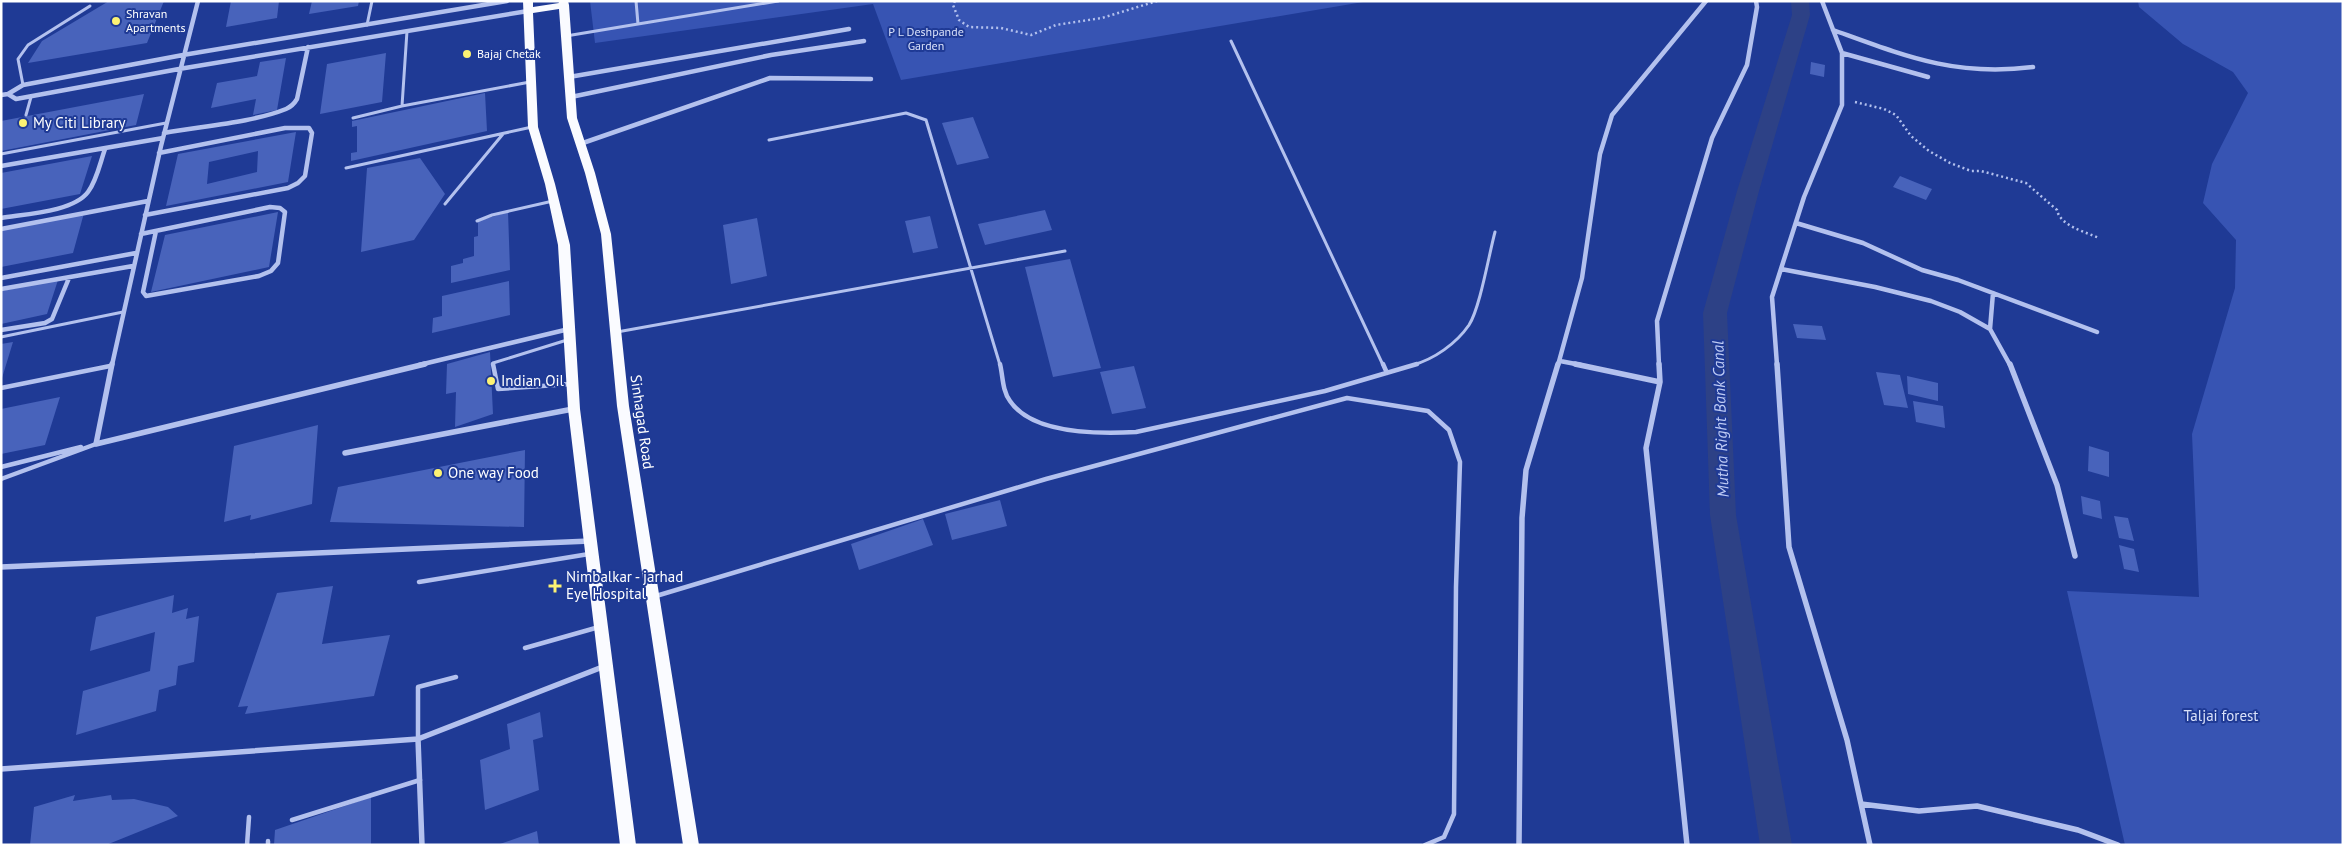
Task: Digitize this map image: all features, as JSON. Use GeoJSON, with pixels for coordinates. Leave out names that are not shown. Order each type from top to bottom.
{"type":"FeatureCollection","features":[{"type":"Feature","properties":{"kind":"main road","name":"Sinhagad Road"},"geometry":{"type":"LineString","coordinates":[[528,6],[564,3],[572,118],[606,234],[622,406],[691,845]]}},
{"type":"Feature","properties":{"kind":"main road"},"geometry":{"type":"LineString","coordinates":[[528,6],[533,127],[554,201],[564,245],[574,409],[628,845]]}},
{"type":"Feature","properties":{"kind":"street"},"geometry":{"type":"LineString","coordinates":[[198,1],[179,69],[122,312],[96,444],[570,334]]}},
{"type":"Feature","properties":{"kind":"street"},"geometry":{"type":"LineString","coordinates":[[1,95],[8,94],[23,85],[183,55],[507,1]]}},
{"type":"Feature","properties":{"kind":"street"},"geometry":{"type":"LineString","coordinates":[[1519,845],[1522,518],[1526,470],[1539,421],[1560,361],[1582,278],[1600,154],[1612,115],[1706,1]]}},
{"type":"Feature","properties":{"kind":"street"},"geometry":{"type":"LineString","coordinates":[[1686,845],[1646,448],[1660,382],[1657,321],[1712,138],[1747,65],[1757,7],[1756,1]]}},
{"type":"Feature","properties":{"kind":"street"},"geometry":{"type":"LineString","coordinates":[[1822,1],[1842,53],[1842,105],[1796,224],[1772,297],[1789,547],[1847,740],[1870,845]]}},
{"type":"Feature","properties":{"kind":"street"},"geometry":{"type":"LineString","coordinates":[[8,94],[16,99],[31,97],[179,69],[407,31],[528,6]]}},
{"type":"Feature","properties":{"kind":"street"},"geometry":{"type":"LineString","coordinates":[[569,77],[849,30]]}},
{"type":"Feature","properties":{"kind":"street"},"geometry":{"type":"LineString","coordinates":[[1833,30],[1905,55],[1956,67],[1986,71],[2033,67]]}},
{"type":"Feature","properties":{"kind":"street"},"geometry":{"type":"LineString","coordinates":[[571,98],[771,55],[864,40]]}},
{"type":"Feature","properties":{"kind":"street"},"geometry":{"type":"LineString","coordinates":[[1,166],[105,149],[286,109],[294,105],[297,99],[308,47]]}},
{"type":"Feature","properties":{"kind":"street"},"geometry":{"type":"LineString","coordinates":[[1842,53],[1928,78]]}},
{"type":"Feature","properties":{"kind":"street"},"geometry":{"type":"LineString","coordinates":[[580,144],[770,78],[871,79]]}},
{"type":"Feature","properties":{"kind":"street"},"geometry":{"type":"LineString","coordinates":[[145,215],[280,189],[298,183],[305,176],[312,133],[309,128],[285,128],[159,153]]}},
{"type":"Feature","properties":{"kind":"street"},"geometry":{"type":"LineString","coordinates":[[1,218],[70,205],[81,200],[88,193],[105,149]]}},
{"type":"Feature","properties":{"kind":"street"},"geometry":{"type":"LineString","coordinates":[[1,230],[148,201]]}},
{"type":"Feature","properties":{"kind":"street"},"geometry":{"type":"LineString","coordinates":[[141,234],[270,207],[280,208],[285,212],[278,263],[271,271],[259,276],[146,296],[143,292],[156,231]]}},
{"type":"Feature","properties":{"kind":"street"},"geometry":{"type":"LineString","coordinates":[[1796,224],[1863,243],[1922,270],[1993,293],[2097,332]]}},
{"type":"Feature","properties":{"kind":"street"},"geometry":{"type":"LineString","coordinates":[[1,278],[136,253]]}},
{"type":"Feature","properties":{"kind":"street"},"geometry":{"type":"LineString","coordinates":[[1,289],[133,266]]}},
{"type":"Feature","properties":{"kind":"street"},"geometry":{"type":"LineString","coordinates":[[1781,269],[1875,287],[1930,301],[1960,312],[1990,329],[2009,362],[2057,485],[2075,556]]}},
{"type":"Feature","properties":{"kind":"street"},"geometry":{"type":"LineString","coordinates":[[1,330],[52,319],[69,278]]}},
{"type":"Feature","properties":{"kind":"street"},"geometry":{"type":"LineString","coordinates":[[1990,329],[1993,293]]}},
{"type":"Feature","properties":{"kind":"street"},"geometry":{"type":"LineString","coordinates":[[1560,361],[1660,382]]}},
{"type":"Feature","properties":{"kind":"street"},"geometry":{"type":"LineString","coordinates":[[345,453],[574,409]]}},
{"type":"Feature","properties":{"kind":"street"},"geometry":{"type":"LineString","coordinates":[[1,567],[591,547]]}},
{"type":"Feature","properties":{"kind":"street"},"geometry":{"type":"LineString","coordinates":[[1,769],[418,739],[605,665]]}},
{"type":"Feature","properties":{"kind":"street"},"geometry":{"type":"LineString","coordinates":[[418,739],[422,845]]}},
{"type":"Feature","properties":{"kind":"street"},"geometry":{"type":"LineString","coordinates":[[1861,804],[1919,811],[1977,806],[2068,828],[2118,845]]}},
{"type":"Feature","properties":{"kind":"lane"},"geometry":{"type":"LineString","coordinates":[[367,25],[372,1]]}},
{"type":"Feature","properties":{"kind":"lane"},"geometry":{"type":"LineString","coordinates":[[636,1],[638,24]]}},
{"type":"Feature","properties":{"kind":"lane"},"geometry":{"type":"LineString","coordinates":[[566,36],[778,1]]}},
{"type":"Feature","properties":{"kind":"lane"},"geometry":{"type":"LineString","coordinates":[[23,85],[18,59],[28,45],[90,6]]}},
{"type":"Feature","properties":{"kind":"lane"},"geometry":{"type":"LineString","coordinates":[[402,106],[407,31]]}},
{"type":"Feature","properties":{"kind":"lane"},"geometry":{"type":"LineString","coordinates":[[1231,41],[1387,372]]}},
{"type":"Feature","properties":{"kind":"lane"},"geometry":{"type":"LineString","coordinates":[[353,118],[402,106],[531,82]]}},
{"type":"Feature","properties":{"kind":"lane"},"geometry":{"type":"LineString","coordinates":[[26,115],[31,97]]}},
{"type":"Feature","properties":{"kind":"lane"},"geometry":{"type":"LineString","coordinates":[[769,140],[906,113],[926,120],[1001,369],[1006,393],[1011,403],[1024,414],[1039,421],[1079,432],[1111,434],[1136,432],[1325,391],[1421,363],[1439,354],[1469,325],[1479,297],[1495,232]]}},
{"type":"Feature","properties":{"kind":"lane"},"geometry":{"type":"LineString","coordinates":[[1,154],[166,124]]}},
{"type":"Feature","properties":{"kind":"lane"},"geometry":{"type":"LineString","coordinates":[[346,168],[533,127]]}},
{"type":"Feature","properties":{"kind":"lane"},"geometry":{"type":"LineString","coordinates":[[445,204],[504,134]]}},
{"type":"Feature","properties":{"kind":"lane"},"geometry":{"type":"LineString","coordinates":[[477,221],[492,215],[554,201]]}},
{"type":"Feature","properties":{"kind":"lane"},"geometry":{"type":"LineString","coordinates":[[615,332],[1064,251]]}},
{"type":"Feature","properties":{"kind":"lane"},"geometry":{"type":"LineString","coordinates":[[1,337],[122,312]]}},
{"type":"Feature","properties":{"kind":"lane"},"geometry":{"type":"LineString","coordinates":[[570,334],[493,363],[498,389],[573,384]]}},
{"type":"Feature","properties":{"kind":"lane"},"geometry":{"type":"LineString","coordinates":[[1,388],[110,366]]}},
{"type":"Feature","properties":{"kind":"lane"},"geometry":{"type":"LineString","coordinates":[[652,596],[1046,479],[1347,398],[1428,411],[1448,430],[1460,462],[1456,587],[1454,814],[1444,837],[1425,845]]}},
{"type":"Feature","properties":{"kind":"lane"},"geometry":{"type":"LineString","coordinates":[[1,467],[52,453],[96,444]]}},
{"type":"Feature","properties":{"kind":"lane"},"geometry":{"type":"LineString","coordinates":[[1,479],[96,444]]}},
{"type":"Feature","properties":{"kind":"lane"},"geometry":{"type":"LineString","coordinates":[[419,582],[591,547]]}},
{"type":"Feature","properties":{"kind":"lane"},"geometry":{"type":"LineString","coordinates":[[525,648],[601,627]]}},
{"type":"Feature","properties":{"kind":"lane"},"geometry":{"type":"LineString","coordinates":[[418,739],[418,687],[456,677]]}},
{"type":"Feature","properties":{"kind":"lane"},"geometry":{"type":"LineString","coordinates":[[292,820],[420,780]]}},
{"type":"Feature","properties":{"kind":"lane"},"geometry":{"type":"LineString","coordinates":[[247,845],[249,817]]}},
{"type":"Feature","properties":{"kind":"path"},"geometry":{"type":"LineString","coordinates":[[955,1],[952,5],[955,17],[963,25],[981,28],[1000,28],[1028,36],[1055,25],[1086,21],[1146,2],[1157,1]]}},
{"type":"Feature","properties":{"kind":"path"},"geometry":{"type":"LineString","coordinates":[[1842,100],[1884,109],[1896,115],[1911,136],[1929,151],[1950,163],[2026,184],[2057,210],[2058,216],[2064,222],[2099,238]]}},
{"type":"Feature","properties":{"kind":"green space","name":"P L Deshpande Garden"},"geometry":{"type":"Polygon","coordinates":[[[590,1],[1369,1],[901,80],[873,4],[595,43],[590,1]]]}},
{"type":"Feature","properties":{"kind":"green space","name":"Taljai forest"},"geometry":{"type":"Polygon","coordinates":[[[2138,1],[2343,1],[2343,845],[2125,845],[2067,591],[2199,597],[2192,434],[2235,288],[2236,240],[2203,203],[2212,164],[2248,93],[2233,72],[2183,44],[2139,7],[2138,1]]]}},
{"type":"Feature","properties":{"kind":"building","name":"Shravan Apartments"},"geometry":{"type":"Polygon","coordinates":[[[109,1],[164,1],[147,43],[28,63],[42,41],[109,1]]]}},
{"type":"Feature","properties":{"kind":"building"},"geometry":{"type":"Polygon","coordinates":[[[231,1],[279,1],[277,18],[226,27],[231,1]]]}},
{"type":"Feature","properties":{"kind":"building"},"geometry":{"type":"Polygon","coordinates":[[[312,1],[359,1],[358,6],[309,14],[312,1]]]}},
{"type":"Feature","properties":{"kind":"building"},"geometry":{"type":"Polygon","coordinates":[[[386,53],[382,102],[320,114],[327,64],[386,53]]]}},
{"type":"Feature","properties":{"kind":"building"},"geometry":{"type":"Polygon","coordinates":[[[286,58],[277,110],[253,115],[256,99],[211,108],[217,83],[257,76],[260,62],[286,58]]]}},
{"type":"Feature","properties":{"kind":"building"},"geometry":{"type":"Polygon","coordinates":[[[1811,62],[1825,65],[1824,77],[1810,74],[1811,62]]]}},
{"type":"Feature","properties":{"kind":"building"},"geometry":{"type":"Polygon","coordinates":[[[485,93],[487,131],[351,161],[351,153],[357,152],[357,126],[352,127],[352,121],[485,93]]]}},
{"type":"Feature","properties":{"kind":"building"},"geometry":{"type":"Polygon","coordinates":[[[144,94],[136,125],[1,151],[1,121],[144,94]]]}},
{"type":"Feature","properties":{"kind":"building"},"geometry":{"type":"Polygon","coordinates":[[[973,117],[989,158],[957,165],[942,123],[973,117]]]}},
{"type":"Feature","properties":{"kind":"building"},"geometry":{"type":"Polygon","coordinates":[[[296,132],[288,182],[166,206],[178,154],[296,132]],[[258,151],[209,162],[207,184],[257,172],[258,151]]]}},
{"type":"Feature","properties":{"kind":"building"},"geometry":{"type":"Polygon","coordinates":[[[92,156],[80,194],[1,209],[1,173],[92,156]]]}},
{"type":"Feature","properties":{"kind":"building"},"geometry":{"type":"Polygon","coordinates":[[[420,158],[445,194],[414,240],[361,252],[367,168],[420,158]]]}},
{"type":"Feature","properties":{"kind":"building"},"geometry":{"type":"Polygon","coordinates":[[[1900,176],[1932,189],[1926,200],[1893,187],[1900,176]]]}},
{"type":"Feature","properties":{"kind":"building"},"geometry":{"type":"Polygon","coordinates":[[[1045,210],[1052,230],[985,245],[978,224],[1045,210]]]}},
{"type":"Feature","properties":{"kind":"building"},"geometry":{"type":"Polygon","coordinates":[[[278,212],[269,267],[151,292],[165,235],[278,212]]]}},
{"type":"Feature","properties":{"kind":"building"},"geometry":{"type":"Polygon","coordinates":[[[508,212],[510,270],[451,283],[451,266],[463,263],[463,259],[474,256],[474,237],[478,236],[478,221],[508,212]]]}},
{"type":"Feature","properties":{"kind":"building"},"geometry":{"type":"Polygon","coordinates":[[[84,213],[73,253],[1,267],[1,230],[84,213]]]}},
{"type":"Feature","properties":{"kind":"building"},"geometry":{"type":"Polygon","coordinates":[[[930,216],[938,248],[913,253],[905,221],[930,216]]]}},
{"type":"Feature","properties":{"kind":"building"},"geometry":{"type":"Polygon","coordinates":[[[757,218],[767,276],[731,284],[723,225],[757,218]]]}},
{"type":"Feature","properties":{"kind":"building"},"geometry":{"type":"Polygon","coordinates":[[[1070,259],[1101,368],[1053,377],[1025,267],[1070,259]]]}},
{"type":"Feature","properties":{"kind":"building"},"geometry":{"type":"Polygon","coordinates":[[[58,280],[47,314],[1,324],[1,291],[58,280]]]}},
{"type":"Feature","properties":{"kind":"building"},"geometry":{"type":"Polygon","coordinates":[[[509,281],[510,315],[432,333],[433,318],[442,316],[442,296],[509,281]]]}},
{"type":"Feature","properties":{"kind":"building"},"geometry":{"type":"Polygon","coordinates":[[[1793,324],[1822,326],[1826,340],[1797,338],[1793,324]]]}},
{"type":"Feature","properties":{"kind":"building"},"geometry":{"type":"Polygon","coordinates":[[[13,342],[2,378],[1,378],[1,344],[13,342]]]}},
{"type":"Feature","properties":{"kind":"building"},"geometry":{"type":"Polygon","coordinates":[[[490,352],[493,414],[455,427],[456,392],[446,394],[447,364],[490,352]]]}},
{"type":"Feature","properties":{"kind":"building"},"geometry":{"type":"Polygon","coordinates":[[[1134,366],[1146,408],[1112,414],[1100,372],[1134,366]]]}},
{"type":"Feature","properties":{"kind":"building"},"geometry":{"type":"Polygon","coordinates":[[[1876,372],[1900,375],[1908,408],[1884,405],[1876,372]]]}},
{"type":"Feature","properties":{"kind":"building"},"geometry":{"type":"Polygon","coordinates":[[[1907,376],[1938,383],[1938,401],[1908,394],[1907,376]]]}},
{"type":"Feature","properties":{"kind":"building"},"geometry":{"type":"Polygon","coordinates":[[[60,397],[45,445],[1,454],[1,409],[60,397]]]}},
{"type":"Feature","properties":{"kind":"building"},"geometry":{"type":"Polygon","coordinates":[[[1913,401],[1943,406],[1945,428],[1916,422],[1913,401]]]}},
{"type":"Feature","properties":{"kind":"building"},"geometry":{"type":"Polygon","coordinates":[[[318,425],[312,504],[250,520],[251,515],[224,522],[234,446],[318,425]]]}},
{"type":"Feature","properties":{"kind":"building"},"geometry":{"type":"Polygon","coordinates":[[[2089,446],[2109,452],[2109,477],[2088,471],[2089,446]]]}},
{"type":"Feature","properties":{"kind":"building"},"geometry":{"type":"Polygon","coordinates":[[[525,450],[524,527],[330,522],[338,487],[525,450]]]}},
{"type":"Feature","properties":{"kind":"building"},"geometry":{"type":"Polygon","coordinates":[[[2081,496],[2100,501],[2102,519],[2083,514],[2081,496]]]}},
{"type":"Feature","properties":{"kind":"building"},"geometry":{"type":"Polygon","coordinates":[[[1000,500],[1007,526],[952,540],[945,514],[1000,500]]]}},
{"type":"Feature","properties":{"kind":"building"},"geometry":{"type":"Polygon","coordinates":[[[2114,516],[2128,518],[2134,541],[2119,538],[2114,516]]]}},
{"type":"Feature","properties":{"kind":"building"},"geometry":{"type":"Polygon","coordinates":[[[923,519],[933,545],[859,570],[851,544],[923,519]]]}},
{"type":"Feature","properties":{"kind":"building"},"geometry":{"type":"Polygon","coordinates":[[[2119,545],[2134,549],[2139,572],[2124,569],[2119,545]]]}},
{"type":"Feature","properties":{"kind":"building"},"geometry":{"type":"Polygon","coordinates":[[[333,586],[322,644],[390,635],[374,696],[245,714],[248,706],[238,707],[277,593],[333,586]]]}},
{"type":"Feature","properties":{"kind":"building"},"geometry":{"type":"Polygon","coordinates":[[[174,595],[172,613],[188,608],[186,619],[199,616],[194,662],[178,666],[176,685],[159,690],[156,711],[76,735],[83,691],[150,671],[155,632],[90,651],[96,617],[174,595]]]}},
{"type":"Feature","properties":{"kind":"building"},"geometry":{"type":"Polygon","coordinates":[[[540,712],[543,737],[533,740],[539,790],[485,810],[480,760],[510,749],[507,724],[540,712]]]}},
{"type":"Feature","properties":{"kind":"building"},"geometry":{"type":"Polygon","coordinates":[[[75,795],[73,801],[111,795],[112,800],[134,799],[168,807],[178,816],[106,845],[30,845],[34,807],[75,795]]]}},
{"type":"Feature","properties":{"kind":"building"},"geometry":{"type":"Polygon","coordinates":[[[371,797],[371,845],[274,845],[275,830],[371,797]]]}},
{"type":"Feature","properties":{"kind":"building"},"geometry":{"type":"Polygon","coordinates":[[[537,831],[539,845],[500,845],[500,844],[537,831]]]}},
{"type":"Feature","properties":{"kind":"waterway","name":"Mutha Right Bank Canal"},"geometry":{"type":"LineString","coordinates":[[1776,845],[1723,515],[1715,313],[1748,191],[1801,15],[1800,1]]}},
{"type":"Feature","properties":{"kind":"place","name":"Shravan Apartments"},"geometry":{"type":"Point","coordinates":[116,21]}},
{"type":"Feature","properties":{"kind":"place","name":"Bajaj Chetak"},"geometry":{"type":"Point","coordinates":[467,54]}},
{"type":"Feature","properties":{"kind":"place","name":"My Citi Library"},"geometry":{"type":"Point","coordinates":[23,123]}},
{"type":"Feature","properties":{"kind":"place","name":"Indian Oil"},"geometry":{"type":"Point","coordinates":[491,381]}},
{"type":"Feature","properties":{"kind":"place","name":"One way Food"},"geometry":{"type":"Point","coordinates":[438,473]}},
{"type":"Feature","properties":{"kind":"place","name":"Nimbalkar - jarhad Eye Hospital"},"geometry":{"type":"Point","coordinates":[555,586]}}]}
